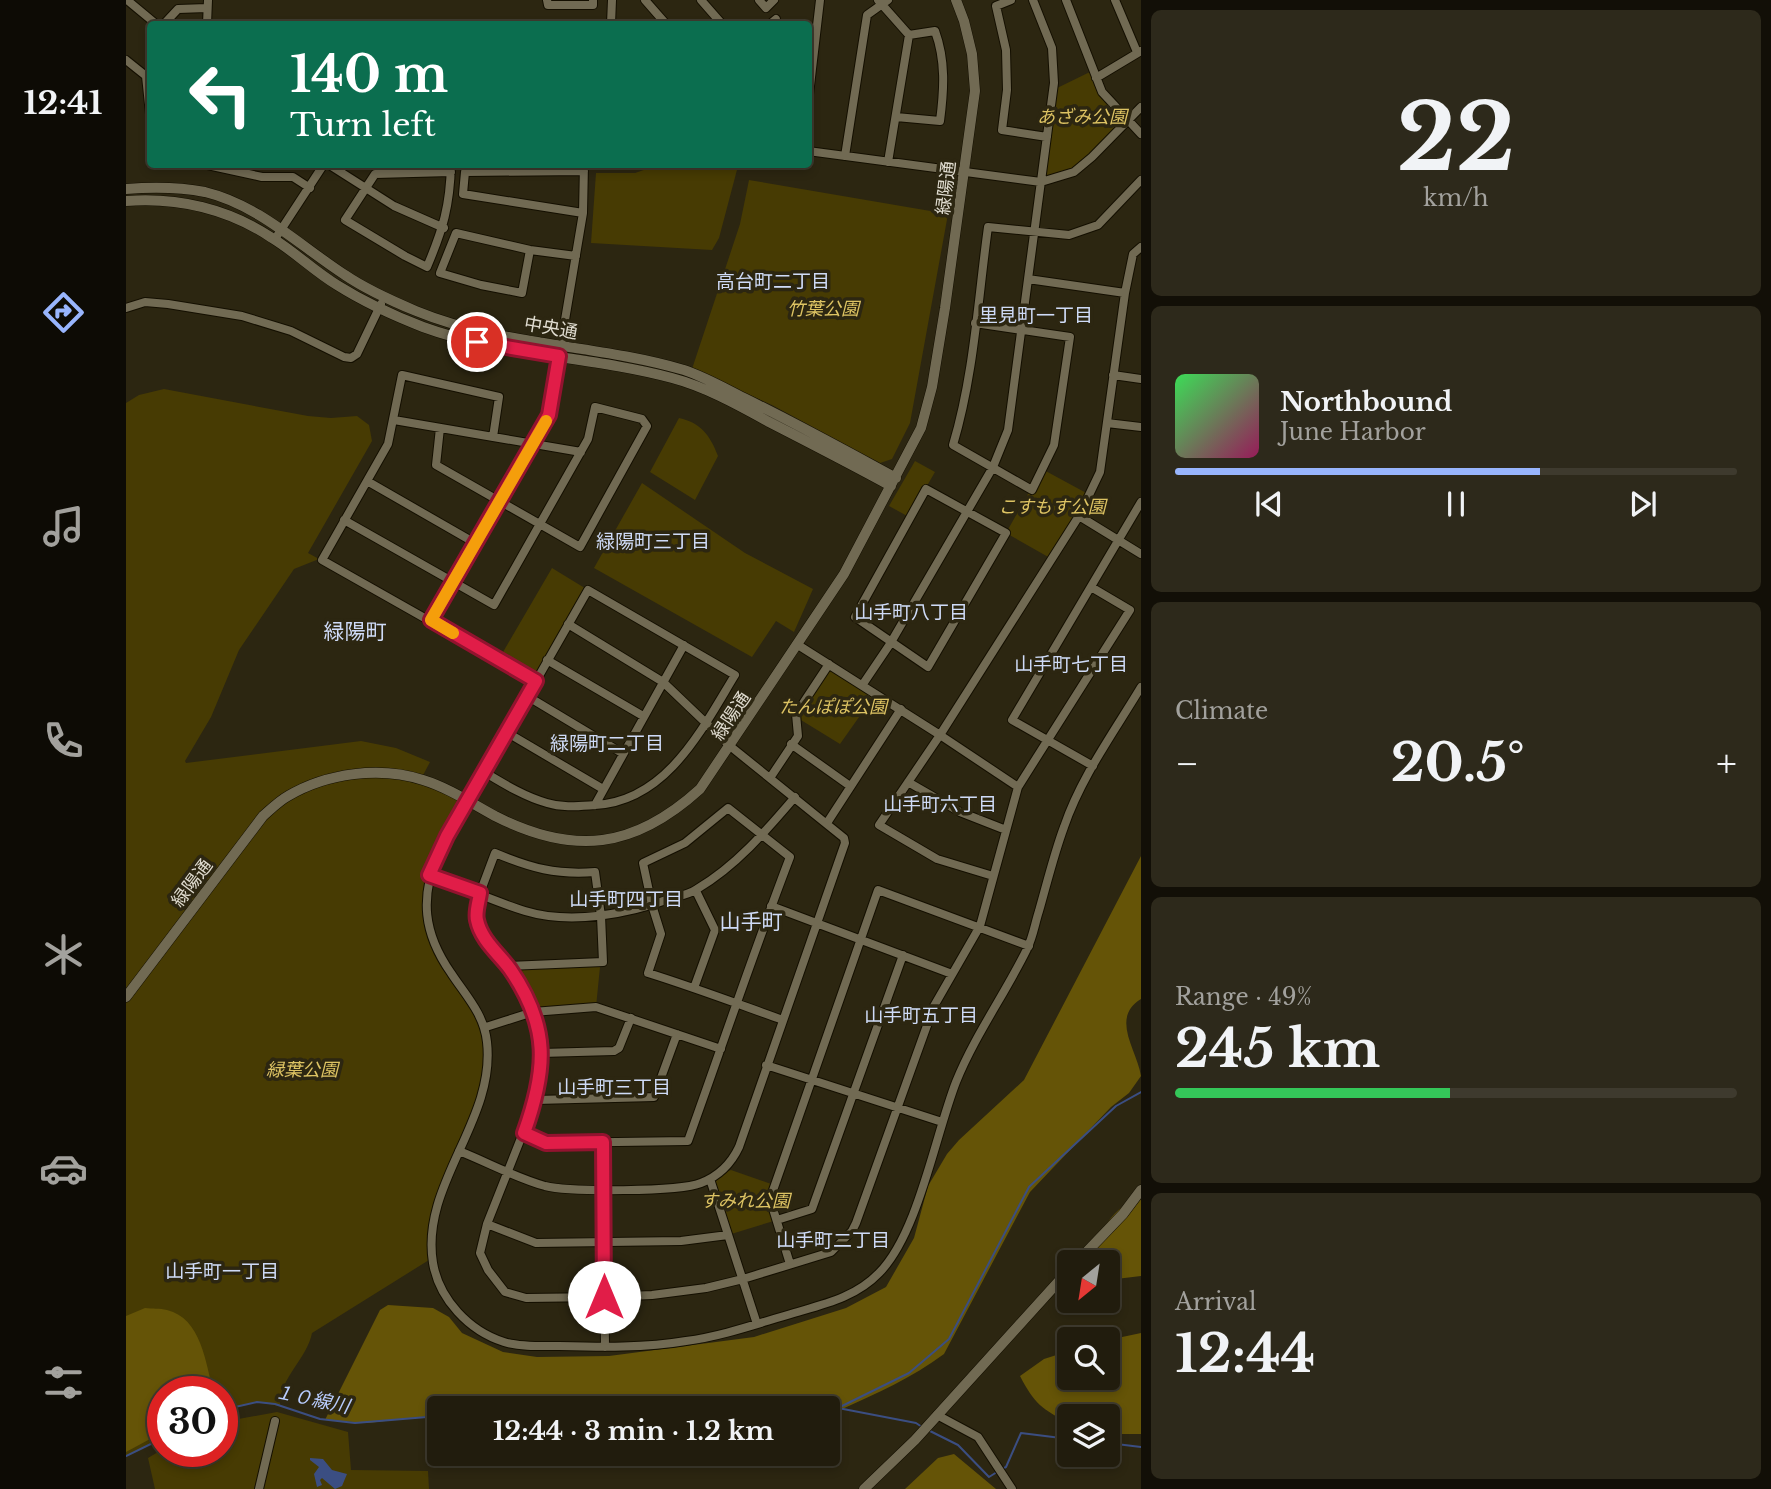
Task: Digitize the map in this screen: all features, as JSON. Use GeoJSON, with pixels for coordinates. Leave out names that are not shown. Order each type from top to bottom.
{"type":"FeatureCollection","features":[{"type":"Feature","properties":{"kind":"street"},"geometry":{"type":"LineString","coordinates":[[127,0],[152,21]]}},
{"type":"Feature","properties":{"kind":"street"},"geometry":{"type":"LineString","coordinates":[[547,0],[548,5],[593,5],[593,0]]}},
{"type":"Feature","properties":{"kind":"street"},"geometry":{"type":"LineString","coordinates":[[611,21],[612,0]]}},
{"type":"Feature","properties":{"kind":"street"},"geometry":{"type":"LineString","coordinates":[[645,0],[663,21]]}},
{"type":"Feature","properties":{"kind":"street"},"geometry":{"type":"LineString","coordinates":[[701,0],[719,21]]}},
{"type":"Feature","properties":{"kind":"street"},"geometry":{"type":"LineString","coordinates":[[759,0],[766,8],[774,0]]}},
{"type":"Feature","properties":{"kind":"street"},"geometry":{"type":"LineString","coordinates":[[812,69],[820,0]]}},
{"type":"Feature","properties":{"kind":"street","name":"緑陽通"},"geometry":{"type":"LineString","coordinates":[[126,997],[263,816],[286,797],[312,784],[339,777],[379,772],[421,779],[493,815],[545,837],[574,841],[618,838],[643,829],[678,810],[700,789],[844,573],[921,428],[932,387],[975,91],[972,54],[956,0]]}},
{"type":"Feature","properties":{"kind":"street"},"geometry":{"type":"LineString","coordinates":[[1011,0],[996,6],[1006,50],[1007,90],[1002,130],[1047,137]]}},
{"type":"Feature","properties":{"kind":"street"},"geometry":{"type":"LineString","coordinates":[[863,684],[891,642],[993,467],[1007,430],[1054,83],[1052,48],[1033,0]]}},
{"type":"Feature","properties":{"kind":"street"},"geometry":{"type":"LineString","coordinates":[[1066,0],[1102,92],[1141,134]]}},
{"type":"Feature","properties":{"kind":"street"},"geometry":{"type":"LineString","coordinates":[[1097,78],[1139,52],[1115,0]]}},
{"type":"Feature","properties":{"kind":"street"},"geometry":{"type":"LineString","coordinates":[[845,156],[867,15],[882,1],[909,36],[888,162]]}},
{"type":"Feature","properties":{"kind":"street"},"geometry":{"type":"LineString","coordinates":[[167,21],[178,9],[208,4]]}},
{"type":"Feature","properties":{"kind":"street"},"geometry":{"type":"LineString","coordinates":[[896,117],[940,121],[944,89],[942,49],[935,31],[909,36]]}},
{"type":"Feature","properties":{"kind":"street"},"geometry":{"type":"LineString","coordinates":[[126,60],[147,74]]}},
{"type":"Feature","properties":{"kind":"street"},"geometry":{"type":"LineString","coordinates":[[812,152],[1041,182],[1074,172],[1141,107]]}},
{"type":"Feature","properties":{"kind":"street"},"geometry":{"type":"LineString","coordinates":[[235,168],[262,177],[293,177],[310,188]]}},
{"type":"Feature","properties":{"kind":"street"},"geometry":{"type":"LineString","coordinates":[[275,240],[323,168]]}},
{"type":"Feature","properties":{"kind":"street"},"geometry":{"type":"LineString","coordinates":[[332,168],[402,210],[444,228]]}},
{"type":"Feature","properties":{"kind":"street"},"geometry":{"type":"LineString","coordinates":[[560,168],[464,172],[463,194],[583,214]]}},
{"type":"Feature","properties":{"kind":"street"},"geometry":{"type":"LineString","coordinates":[[431,620],[549,415],[583,214],[584,168]]}},
{"type":"Feature","properties":{"kind":"street"},"geometry":{"type":"LineString","coordinates":[[451,169],[444,228],[428,267],[345,220],[374,174],[451,169]]}},
{"type":"Feature","properties":{"kind":"street"},"geometry":{"type":"LineString","coordinates":[[975,323],[1070,337],[1054,444],[1032,490],[953,445],[965,407],[975,323],[988,227],[1069,234],[1098,225],[1141,180]]}},
{"type":"Feature","properties":{"kind":"street","name":"中央通"},"geometry":{"type":"LineString","coordinates":[[126,189],[153,187],[205,192],[248,209],[345,275],[384,297],[457,325],[674,379],[709,392],[894,482]]}},
{"type":"Feature","properties":{"kind":"street","name":"中央通"},"geometry":{"type":"LineString","coordinates":[[126,201],[162,200],[201,206],[235,217],[275,240],[334,283],[379,309],[459,338],[560,351]]}},
{"type":"Feature","properties":{"kind":"street"},"geometry":{"type":"LineString","coordinates":[[530,250],[522,293],[440,273],[456,233],[530,250],[576,256]]}},
{"type":"Feature","properties":{"kind":"street"},"geometry":{"type":"LineString","coordinates":[[993,876],[937,859],[879,825],[940,735],[1079,516],[1100,472],[1125,293],[1133,254],[1141,247]]}},
{"type":"Feature","properties":{"kind":"street"},"geometry":{"type":"LineString","coordinates":[[1028,279],[1125,293]]}},
{"type":"Feature","properties":{"kind":"street"},"geometry":{"type":"LineString","coordinates":[[126,308],[145,302],[242,316],[291,331],[351,358],[357,354],[384,297]]}},
{"type":"Feature","properties":{"kind":"street"},"geometry":{"type":"LineString","coordinates":[[493,437],[499,397],[402,375],[388,444],[322,560],[536,681]]}},
{"type":"Feature","properties":{"kind":"street"},"geometry":{"type":"LineString","coordinates":[[1113,375],[1141,379]]}},
{"type":"Feature","properties":{"kind":"street"},"geometry":{"type":"LineString","coordinates":[[344,520],[494,606],[540,524],[581,452],[595,407],[642,419],[647,426],[580,547],[540,524],[500,502],[436,464],[440,428]]}},
{"type":"Feature","properties":{"kind":"street"},"geometry":{"type":"LineString","coordinates":[[394,420],[581,452]]}},
{"type":"Feature","properties":{"kind":"street"},"geometry":{"type":"LineString","coordinates":[[1107,423],[1141,427]]}},
{"type":"Feature","properties":{"kind":"street"},"geometry":{"type":"LineString","coordinates":[[367,481],[475,542]]}},
{"type":"Feature","properties":{"kind":"street"},"geometry":{"type":"LineString","coordinates":[[926,489],[1006,533],[928,667],[891,642],[855,617],[926,489]]}},
{"type":"Feature","properties":{"kind":"street"},"geometry":{"type":"LineString","coordinates":[[1093,766],[1012,720],[1141,502]]}},
{"type":"Feature","properties":{"kind":"street"},"geometry":{"type":"LineString","coordinates":[[1079,516],[1141,554]]}},
{"type":"Feature","properties":{"kind":"street"},"geometry":{"type":"LineString","coordinates":[[508,966],[603,962],[595,872],[549,872],[524,866],[495,853],[480,893],[477,919],[492,949],[508,966],[522,988],[539,1029],[541,1053],[541,1077],[536,1100],[487,1224],[480,1253],[488,1270],[505,1292],[526,1298],[676,1293],[743,1279],[831,1252],[852,1231],[934,1006],[979,926],[1018,787],[1130,610],[1091,587]]}},
{"type":"Feature","properties":{"kind":"street"},"geometry":{"type":"LineString","coordinates":[[484,772],[548,804],[571,808],[608,805],[625,800],[658,781],[676,764],[736,676],[588,590],[467,800],[438,853],[429,875],[425,900],[428,928],[451,973],[467,993],[486,1027],[489,1054],[487,1080],[432,1219],[433,1267],[444,1292],[460,1315],[473,1327],[507,1343],[605,1347],[684,1342],[757,1324],[846,1297],[876,1277],[888,1264],[904,1237],[957,1080],[979,1031],[1029,946],[1065,824],[1093,766],[1141,687]]}},
{"type":"Feature","properties":{"kind":"street"},"geometry":{"type":"LineString","coordinates":[[459,1151],[544,1186],[568,1189],[694,1186],[725,1168],[734,1157],[845,844],[844,838],[730,746],[663,682],[568,624]]}},
{"type":"Feature","properties":{"kind":"street"},"geometry":{"type":"LineString","coordinates":[[595,805],[684,645]]}},
{"type":"Feature","properties":{"kind":"street"},"geometry":{"type":"LineString","coordinates":[[798,645],[863,684],[1018,787]]}},
{"type":"Feature","properties":{"kind":"street"},"geometry":{"type":"LineString","coordinates":[[547,660],[643,716]]}},
{"type":"Feature","properties":{"kind":"street"},"geometry":{"type":"LineString","coordinates":[[770,778],[797,736],[796,714],[829,664]]}},
{"type":"Feature","properties":{"kind":"street"},"geometry":{"type":"LineString","coordinates":[[527,696],[622,753]]}},
{"type":"Feature","properties":{"kind":"street"},"geometry":{"type":"LineString","coordinates":[[827,823],[901,709]]}},
{"type":"Feature","properties":{"kind":"street"},"geometry":{"type":"LineString","coordinates":[[506,732],[603,789]]}},
{"type":"Feature","properties":{"kind":"street"},"geometry":{"type":"LineString","coordinates":[[791,744],[850,786]]}},
{"type":"Feature","properties":{"kind":"street"},"geometry":{"type":"LineString","coordinates":[[908,782],[960,813],[1006,830]]}},
{"type":"Feature","properties":{"kind":"street"},"geometry":{"type":"LineString","coordinates":[[429,875],[527,911],[562,916],[601,916],[652,905],[696,891],[730,865],[762,835],[795,797]]}},
{"type":"Feature","properties":{"kind":"street"},"geometry":{"type":"LineString","coordinates":[[524,1133],[546,1143],[688,1141],[737,1004],[771,906],[790,857],[728,808],[685,843],[643,863],[661,934],[648,973],[694,988],[737,1004],[782,1020]]}},
{"type":"Feature","properties":{"kind":"street"},"geometry":{"type":"LineString","coordinates":[[789,1264],[770,1199],[878,890],[1029,946]]}},
{"type":"Feature","properties":{"kind":"street"},"geometry":{"type":"LineString","coordinates":[[694,988],[715,930],[696,891]]}},
{"type":"Feature","properties":{"kind":"street"},"geometry":{"type":"LineString","coordinates":[[771,906],[952,974]]}},
{"type":"Feature","properties":{"kind":"street"},"geometry":{"type":"LineString","coordinates":[[777,1220],[813,1209],[903,955]]}},
{"type":"Feature","properties":{"kind":"street"},"geometry":{"type":"LineString","coordinates":[[486,1027],[533,1012],[596,1007],[721,1049]]}},
{"type":"Feature","properties":{"kind":"street"},"geometry":{"type":"LineString","coordinates":[[541,1053],[614,1051],[619,1048],[631,1018]]}},
{"type":"Feature","properties":{"kind":"street"},"geometry":{"type":"LineString","coordinates":[[536,1100],[654,1097],[677,1034]]}},
{"type":"Feature","properties":{"kind":"street"},"geometry":{"type":"LineString","coordinates":[[766,1065],[942,1122]]}},
{"type":"Feature","properties":{"kind":"street"},"geometry":{"type":"LineString","coordinates":[[603,1142],[605,1347]]}},
{"type":"Feature","properties":{"kind":"street"},"geometry":{"type":"LineString","coordinates":[[710,1179],[757,1324]]}},
{"type":"Feature","properties":{"kind":"street"},"geometry":{"type":"LineString","coordinates":[[1088,1250],[1123,1214],[1141,1190]]}},
{"type":"Feature","properties":{"kind":"street"},"geometry":{"type":"LineString","coordinates":[[487,1224],[536,1243],[681,1241],[729,1235]]}},
{"type":"Feature","properties":{"kind":"street"},"geometry":{"type":"LineString","coordinates":[[864,1489],[892,1464],[1057,1283]]}},
{"type":"Feature","properties":{"kind":"street"},"geometry":{"type":"LineString","coordinates":[[937,1415],[978,1437],[1012,1489]]}},
{"type":"Feature","properties":{"kind":"street"},"geometry":{"type":"LineString","coordinates":[[259,1489],[275,1421]]}},
{"type":"Feature","properties":{"kind":"green space","name":"あざみ公園"},"geometry":{"type":"Polygon","coordinates":[[[1094,70],[1096,78],[1127,120],[1074,172],[1041,182],[1053,90],[1094,70]]]}},
{"type":"Feature","properties":{"kind":"green space"},"geometry":{"type":"Polygon","coordinates":[[[649,168],[737,168],[719,238],[712,250],[591,243],[596,173],[635,173],[649,168]]]}},
{"type":"Feature","properties":{"kind":"green space","name":"竹葉公園"},"geometry":{"type":"Polygon","coordinates":[[[749,180],[948,214],[910,423],[892,459],[880,463],[772,405],[692,369],[740,224],[749,180]]]}},
{"type":"Feature","properties":{"kind":"green space","name":"緑葉公園"},"geometry":{"type":"Polygon","coordinates":[[[164,389],[308,416],[357,416],[369,425],[372,441],[308,553],[319,559],[294,569],[239,650],[211,717],[185,761],[186,763],[361,741],[396,748],[430,762],[421,779],[467,800],[429,875],[428,928],[486,1027],[487,1080],[432,1219],[429,1260],[312,1333],[305,1351],[284,1386],[280,1406],[257,1402],[238,1406],[238,1376],[147,1376],[147,1446],[126,1456],[126,403],[139,395],[164,389]]]}},
{"type":"Feature","properties":{"kind":"green space"},"geometry":{"type":"Polygon","coordinates":[[[679,418],[704,431],[718,456],[695,500],[650,472],[679,418]]]}},
{"type":"Feature","properties":{"kind":"green space"},"geometry":{"type":"Polygon","coordinates":[[[915,461],[935,472],[909,517],[889,506],[915,461]]]}},
{"type":"Feature","properties":{"kind":"green space","name":"こすもす公園"},"geometry":{"type":"Polygon","coordinates":[[[1042,469],[1090,495],[1050,558],[1006,533],[1042,469]]]}},
{"type":"Feature","properties":{"kind":"green space"},"geometry":{"type":"Polygon","coordinates":[[[642,483],[745,553],[813,589],[794,632],[776,621],[752,657],[594,568],[642,483]]]}},
{"type":"Feature","properties":{"kind":"green space"},"geometry":{"type":"Polygon","coordinates":[[[552,568],[588,590],[536,681],[499,659],[552,568]]]}},
{"type":"Feature","properties":{"kind":"green space","name":"たんぽぽ公園"},"geometry":{"type":"Polygon","coordinates":[[[829,664],[876,693],[840,744],[796,717],[829,664]]]}},
{"type":"Feature","properties":{"kind":"green space"},"geometry":{"type":"Polygon","coordinates":[[[603,962],[600,967],[596,1007],[533,1012],[512,966],[603,962]]]}},
{"type":"Feature","properties":{"kind":"green space","name":"すみれ公園"},"geometry":{"type":"Polygon","coordinates":[[[731,1170],[774,1185],[770,1199],[777,1220],[728,1235],[710,1179],[731,1170]]]}},
{"type":"Feature","properties":{"kind":"green space"},"geometry":{"type":"Polygon","coordinates":[[[277,1412],[348,1432],[351,1470],[428,1471],[429,1489],[155,1489],[150,1467],[238,1467],[238,1419],[277,1412]]]}},
{"type":"Feature","properties":{"kind":"shaded area"},"geometry":{"type":"Polygon","coordinates":[[[1141,856],[1141,999],[1127,1015],[1126,1025],[1141,1076],[1129,1093],[1111,1107],[1030,1192],[944,1354],[932,1363],[840,1410],[840,1396],[427,1396],[427,1416],[368,1423],[325,1420],[380,1310],[388,1305],[433,1308],[449,1317],[462,1333],[503,1352],[537,1357],[609,1356],[754,1337],[846,1308],[886,1287],[914,1238],[928,1186],[947,1154],[1024,1080],[1141,856]]]}},
{"type":"Feature","properties":{"kind":"shaded area"},"geometry":{"type":"Polygon","coordinates":[[[1141,1194],[1141,1276],[1120,1279],[1120,1250],[1092,1250],[1108,1222],[1141,1194]]]}},
{"type":"Feature","properties":{"kind":"shaded area"},"geometry":{"type":"Polygon","coordinates":[[[145,1308],[167,1310],[188,1322],[200,1343],[209,1376],[147,1376],[147,1441],[126,1452],[126,1316],[145,1308]]]}},
{"type":"Feature","properties":{"kind":"shaded area"},"geometry":{"type":"Polygon","coordinates":[[[1141,1333],[1141,1434],[1120,1434],[1120,1404],[1057,1404],[1057,1417],[1040,1405],[1020,1376],[1044,1359],[1057,1355],[1057,1390],[1120,1390],[1120,1337],[1141,1333]]]}},
{"type":"Feature","properties":{"kind":"shaded area"},"geometry":{"type":"Polygon","coordinates":[[[954,1454],[996,1489],[905,1489],[938,1458],[954,1454]]]}},
{"type":"Feature","properties":{"kind":"water"},"geometry":{"type":"Polygon","coordinates":[[[310,1458],[323,1459],[332,1470],[347,1474],[342,1486],[335,1489],[322,1478],[322,1485],[317,1487],[314,1474],[319,1467],[310,1458]]]}},
{"type":"Feature","properties":{"kind":"waterway"},"geometry":{"type":"LineString","coordinates":[[840,1407],[909,1373],[949,1339],[1029,1187],[1116,1106],[1141,1092]]}},
{"type":"Feature","properties":{"kind":"waterway","name":"１０線川"},"geometry":{"type":"LineString","coordinates":[[238,1406],[257,1402],[275,1404],[320,1419],[355,1423],[427,1417]]}},
{"type":"Feature","properties":{"kind":"waterway","name":"１０線川"},"geometry":{"type":"LineString","coordinates":[[840,1408],[916,1423],[922,1427]]}},
{"type":"Feature","properties":{"kind":"waterway","name":"１０線川"},"geometry":{"type":"LineString","coordinates":[[930,1431],[958,1445],[989,1477],[997,1472]]}},
{"type":"Feature","properties":{"kind":"waterway","name":"１０線川"},"geometry":{"type":"LineString","coordinates":[[1002,1469],[1006,1467],[1021,1433],[1057,1438]]}},
{"type":"Feature","properties":{"kind":"waterway","name":"１０線川"},"geometry":{"type":"LineString","coordinates":[[1120,1444],[1141,1447]]}},
{"type":"Feature","properties":{"kind":"waterway","name":"１０線川"},"geometry":{"type":"LineString","coordinates":[[126,1456],[147,1446]]}},
{"type":"Feature","properties":{"kind":"slow traffic"},"geometry":{"type":"LineString","coordinates":[[453,633],[431,620],[546,421]]}},
{"type":"Feature","properties":{"kind":"district","name":"高台町二丁目"},"geometry":{"type":"Point","coordinates":[773,281]}},
{"type":"Feature","properties":{"kind":"district","name":"里見町一丁目"},"geometry":{"type":"Point","coordinates":[1036,315]}},
{"type":"Feature","properties":{"kind":"district","name":"緑陽町三丁目"},"geometry":{"type":"Point","coordinates":[653,541]}},
{"type":"Feature","properties":{"kind":"district","name":"山手町八丁目"},"geometry":{"type":"Point","coordinates":[911,612]}},
{"type":"Feature","properties":{"kind":"district","name":"緑陽町"},"geometry":{"type":"Point","coordinates":[355,632]}},
{"type":"Feature","properties":{"kind":"district","name":"山手町七丁目"},"geometry":{"type":"Point","coordinates":[1071,664]}},
{"type":"Feature","properties":{"kind":"district","name":"緑陽町二丁目"},"geometry":{"type":"Point","coordinates":[607,743]}},
{"type":"Feature","properties":{"kind":"district","name":"山手町六丁目"},"geometry":{"type":"Point","coordinates":[940,804]}},
{"type":"Feature","properties":{"kind":"district","name":"山手町四丁目"},"geometry":{"type":"Point","coordinates":[626,899]}},
{"type":"Feature","properties":{"kind":"district","name":"山手町"},"geometry":{"type":"Point","coordinates":[751,922]}},
{"type":"Feature","properties":{"kind":"district","name":"山手町五丁目"},"geometry":{"type":"Point","coordinates":[921,1015]}},
{"type":"Feature","properties":{"kind":"district","name":"山手町三丁目"},"geometry":{"type":"Point","coordinates":[614,1087]}},
{"type":"Feature","properties":{"kind":"district","name":"山手町二丁目"},"geometry":{"type":"Point","coordinates":[833,1240]}},
{"type":"Feature","properties":{"kind":"district","name":"山手町一丁目"},"geometry":{"type":"Point","coordinates":[222,1271]}},
{"type":"Feature","properties":{"kind":"route"},"geometry":{"type":"LineString","coordinates":[[477,342],[559,356],[549,415],[431,620],[536,681],[447,836],[429,875],[480,893],[477,919],[492,949],[508,966],[522,988],[536,1018],[541,1077],[524,1133],[546,1143],[603,1142],[604,1297]]}}]}
